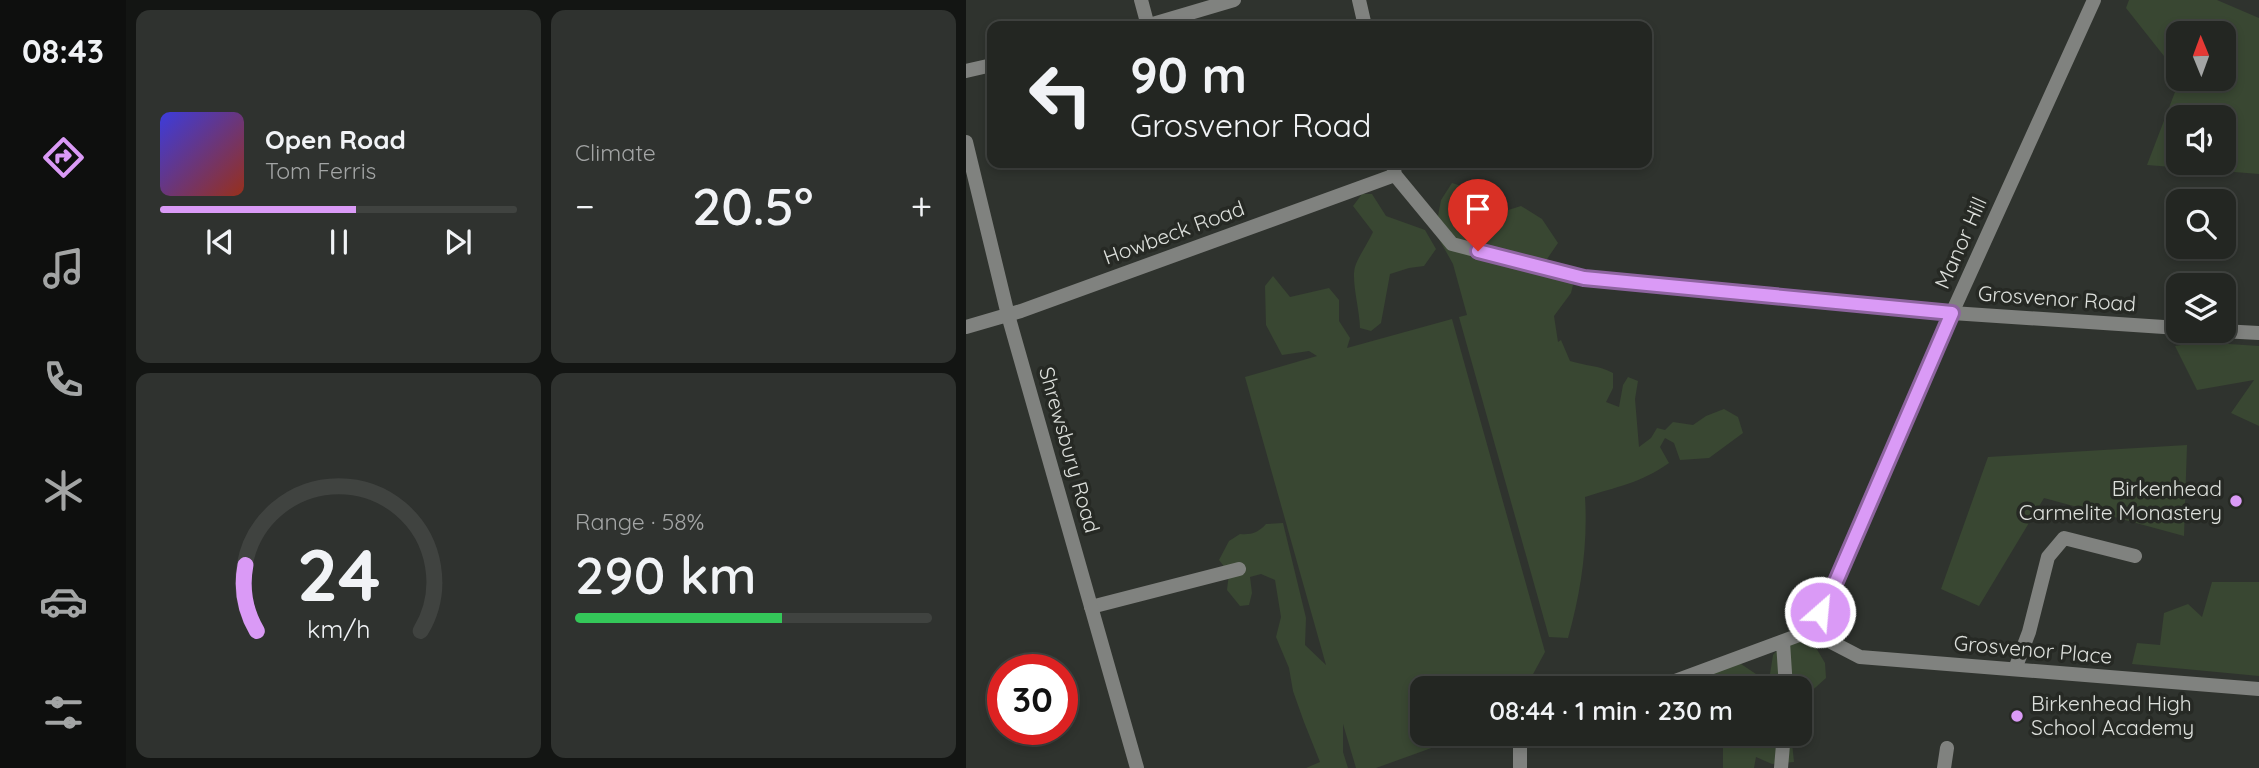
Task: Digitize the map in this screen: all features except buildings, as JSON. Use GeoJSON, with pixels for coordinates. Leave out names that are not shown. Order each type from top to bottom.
{"type":"FeatureCollection","features":[{"type":"Feature","properties":{"kind":"street"},"geometry":{"type":"LineString","coordinates":[[1141,0],[1146,21]]}},
{"type":"Feature","properties":{"kind":"street"},"geometry":{"type":"LineString","coordinates":[[1164,21],[1234,0]]}},
{"type":"Feature","properties":{"kind":"street"},"geometry":{"type":"LineString","coordinates":[[1359,0],[1363,21]]}},
{"type":"Feature","properties":{"kind":"street","name":"Manor Hill"},"geometry":{"type":"LineString","coordinates":[[1810,631],[1831,593],[1952,313],[2094,0]]}},
{"type":"Feature","properties":{"kind":"street"},"geometry":{"type":"LineString","coordinates":[[966,71],[987,66]]}},
{"type":"Feature","properties":{"kind":"street","name":"Shrewsbury Road"},"geometry":{"type":"LineString","coordinates":[[966,142],[1008,315],[1137,768]]}},
{"type":"Feature","properties":{"kind":"street","name":"Grosvenor Road"},"geometry":{"type":"LineString","coordinates":[[1394,169],[1452,244],[1584,278],[1952,313],[2166,327]]}},
{"type":"Feature","properties":{"kind":"street","name":"Howbeck Road"},"geometry":{"type":"LineString","coordinates":[[966,327],[1008,315],[1394,169]]}},
{"type":"Feature","properties":{"kind":"street"},"geometry":{"type":"LineString","coordinates":[[2236,332],[2259,333]]}},
{"type":"Feature","properties":{"kind":"street"},"geometry":{"type":"LineString","coordinates":[[2015,669],[2029,632],[2048,557],[2064,538],[2135,556]]}},
{"type":"Feature","properties":{"kind":"street"},"geometry":{"type":"LineString","coordinates":[[1091,607],[1240,569]]}},
{"type":"Feature","properties":{"kind":"street"},"geometry":{"type":"LineString","coordinates":[[1689,676],[1810,631]]}},
{"type":"Feature","properties":{"kind":"street","name":"Grosvenor Place"},"geometry":{"type":"LineString","coordinates":[[1810,631],[1860,657],[2259,689]]}},
{"type":"Feature","properties":{"kind":"street"},"geometry":{"type":"LineString","coordinates":[[1783,642],[1785,676]]}},
{"type":"Feature","properties":{"kind":"street"},"geometry":{"type":"LineString","coordinates":[[1520,746],[1520,768]]}},
{"type":"Feature","properties":{"kind":"street"},"geometry":{"type":"LineString","coordinates":[[1781,768],[1783,746]]}},
{"type":"Feature","properties":{"kind":"street"},"geometry":{"type":"LineString","coordinates":[[1944,768],[1947,748]]}},
{"type":"Feature","properties":{"kind":"green space"},"geometry":{"type":"Polygon","coordinates":[[[2129,0],[2217,0],[2259,18],[2259,174],[2236,172],[2236,105],[2170,105],[2175,91],[2236,91],[2236,21],[2166,21],[2166,59],[2126,8],[2129,0]]]}},
{"type":"Feature","properties":{"kind":"green space"},"geometry":{"type":"Polygon","coordinates":[[[2166,115],[2166,167],[2147,165],[2166,115]]]}},
{"type":"Feature","properties":{"kind":"green space"},"geometry":{"type":"Polygon","coordinates":[[[1452,183],[1471,189],[1489,216],[1521,206],[1542,219],[1558,243],[1545,262],[1559,268],[1573,285],[1571,293],[1554,316],[1558,342],[1561,340],[1570,361],[1613,373],[1613,388],[1606,402],[1619,407],[1623,385],[1628,377],[1638,381],[1635,399],[1639,447],[1651,438],[1657,428],[1665,430],[1673,422],[1693,425],[1724,409],[1738,417],[1743,433],[1709,458],[1680,460],[1674,443],[1665,438],[1660,447],[1669,463],[1638,480],[1585,497],[1582,568],[1568,638],[1549,637],[1459,317],[1467,315],[1453,264],[1435,232],[1441,200],[1452,183]]]}},
{"type":"Feature","properties":{"kind":"green space"},"geometry":{"type":"Polygon","coordinates":[[[1362,194],[1372,194],[1386,216],[1425,230],[1436,249],[1424,266],[1390,274],[1381,323],[1371,331],[1360,328],[1354,280],[1356,263],[1373,232],[1353,206],[1362,194]]]}},
{"type":"Feature","properties":{"kind":"green space"},"geometry":{"type":"Polygon","coordinates":[[[1273,276],[1290,297],[1329,288],[1339,300],[1339,321],[1350,338],[1347,348],[1452,319],[1545,652],[1532,676],[1410,676],[1410,746],[1437,746],[1376,768],[1356,768],[1343,724],[1343,752],[1348,768],[1306,768],[1320,762],[1276,637],[1281,617],[1275,580],[1261,574],[1250,577],[1252,593],[1249,605],[1240,606],[1227,590],[1229,573],[1219,560],[1229,541],[1240,534],[1254,533],[1266,524],[1283,523],[1306,618],[1305,645],[1326,665],[1245,377],[1317,356],[1309,351],[1282,355],[1266,325],[1265,286],[1273,276]]]}},
{"type":"Feature","properties":{"kind":"green space"},"geometry":{"type":"Polygon","coordinates":[[[2214,343],[2259,346],[2259,426],[2231,413],[2254,380],[2197,390],[2175,346],[2214,343]]]}},
{"type":"Feature","properties":{"kind":"green space"},"geometry":{"type":"Polygon","coordinates":[[[2187,445],[2184,536],[2044,498],[1979,606],[1941,589],[1988,457],[2187,445]]]}},
{"type":"Feature","properties":{"kind":"green space"},"geometry":{"type":"Polygon","coordinates":[[[2212,582],[2259,582],[2259,676],[2132,664],[2137,643],[2160,645],[2164,613],[2188,604],[2202,617],[2212,582]]]}},
{"type":"Feature","properties":{"kind":"green space"},"geometry":{"type":"Polygon","coordinates":[[[1789,637],[1812,641],[1825,663],[1826,678],[1812,691],[1812,676],[1706,674],[1738,662],[1756,674],[1770,674],[1773,655],[1789,637]]]}},
{"type":"Feature","properties":{"kind":"green space"},"geometry":{"type":"Polygon","coordinates":[[[1723,746],[1792,746],[1794,762],[1772,764],[1756,757],[1754,768],[1723,768],[1723,746]]]}},
{"type":"Feature","properties":{"kind":"place","name":"Birkenhead Carmelite Monastery"},"geometry":{"type":"Point","coordinates":[2236,501]}},
{"type":"Feature","properties":{"kind":"place","name":"Birkenhead High School Academy"},"geometry":{"type":"Point","coordinates":[2017,716]}},
{"type":"Feature","properties":{"kind":"route"},"geometry":{"type":"LineString","coordinates":[[1478,251],[1584,278],[1952,313],[1831,593],[1820,612]]}}]}
